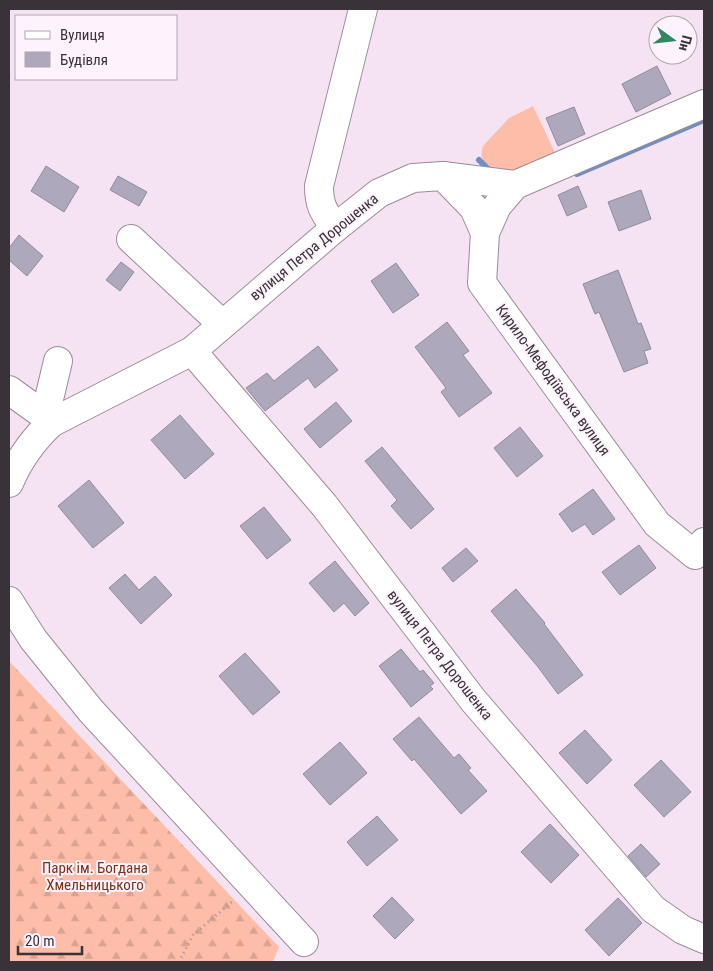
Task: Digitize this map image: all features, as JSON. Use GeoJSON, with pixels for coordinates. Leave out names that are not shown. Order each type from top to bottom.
{"type":"FeatureCollection","features":[{"type":"Feature","properties":{"kind":"street"},"geometry":{"type":"LineString","coordinates":[[335,228],[322,209],[319,198],[320,186],[363,9]]}},
{"type":"Feature","properties":{"kind":"street"},"geometry":{"type":"LineString","coordinates":[[515,185],[704,104]]}},
{"type":"Feature","properties":{"kind":"street"},"geometry":{"type":"LineString","coordinates":[[443,176],[474,208],[485,234]]}},
{"type":"Feature","properties":{"kind":"street","name":"вулиця Петра Дорошенка"},"geometry":{"type":"LineString","coordinates":[[9,483],[18,462],[48,419],[192,351],[335,228],[379,193],[413,178],[443,176],[515,185]]}},
{"type":"Feature","properties":{"kind":"street","name":"Кирило-Мефодіївська вулиця"},"geometry":{"type":"LineString","coordinates":[[515,185],[497,206],[485,234],[482,283],[657,524],[699,549]]}},
{"type":"Feature","properties":{"kind":"street"},"geometry":{"type":"LineString","coordinates":[[131,239],[222,324]]}},
{"type":"Feature","properties":{"kind":"street","name":"вулиця Петра Дорошенка"},"geometry":{"type":"LineString","coordinates":[[192,351],[324,505],[473,700],[653,910],[683,930],[704,939]]}},
{"type":"Feature","properties":{"kind":"street"},"geometry":{"type":"LineString","coordinates":[[9,390],[48,419],[58,361]]}},
{"type":"Feature","properties":{"kind":"street"},"geometry":{"type":"LineString","coordinates":[[9,601],[33,639],[91,711],[304,942]]}},
{"type":"Feature","properties":{"kind":"path"},"geometry":{"type":"LineString","coordinates":[[179,962],[193,935],[252,886]]}},
{"type":"Feature","properties":{"kind":"green space"},"geometry":{"type":"Polygon","coordinates":[[[533,106],[557,157],[539,164],[504,172],[486,166],[482,157],[483,146],[509,118],[533,106]]]}},
{"type":"Feature","properties":{"kind":"green space","name":"Парк ім. Богдана Хмельницького"},"geometry":{"type":"Polygon","coordinates":[[[9,661],[279,947],[273,962],[9,962],[9,661]]]}},
{"type":"Feature","properties":{"kind":"building"},"geometry":{"type":"Polygon","coordinates":[[[657,66],[671,94],[636,112],[622,84],[657,66]]]}},
{"type":"Feature","properties":{"kind":"building"},"geometry":{"type":"Polygon","coordinates":[[[574,107],[585,134],[558,146],[546,118],[574,107]]]}},
{"type":"Feature","properties":{"kind":"building"},"geometry":{"type":"Polygon","coordinates":[[[46,166],[79,187],[64,212],[31,191],[46,166]]]}},
{"type":"Feature","properties":{"kind":"building"},"geometry":{"type":"Polygon","coordinates":[[[118,176],[147,192],[139,206],[110,190],[118,176]]]}},
{"type":"Feature","properties":{"kind":"building"},"geometry":{"type":"Polygon","coordinates":[[[578,186],[587,207],[567,216],[558,195],[578,186]]]}},
{"type":"Feature","properties":{"kind":"building"},"geometry":{"type":"Polygon","coordinates":[[[641,190],[651,219],[619,231],[608,202],[641,190]]]}},
{"type":"Feature","properties":{"kind":"building"},"geometry":{"type":"Polygon","coordinates":[[[19,235],[43,256],[27,276],[9,260],[9,248],[19,235]]]}},
{"type":"Feature","properties":{"kind":"building"},"geometry":{"type":"Polygon","coordinates":[[[121,262],[134,272],[120,291],[106,280],[121,262]]]}},
{"type":"Feature","properties":{"kind":"building"},"geometry":{"type":"Polygon","coordinates":[[[396,263],[419,295],[393,313],[371,281],[396,263]]]}},
{"type":"Feature","properties":{"kind":"building"},"geometry":{"type":"Polygon","coordinates":[[[618,270],[638,324],[641,323],[651,349],[644,351],[648,363],[624,372],[599,312],[595,314],[583,284],[618,270]]]}},
{"type":"Feature","properties":{"kind":"building"},"geometry":{"type":"Polygon","coordinates":[[[447,322],[469,351],[463,355],[492,393],[459,417],[441,392],[446,388],[415,347],[447,322]]]}},
{"type":"Feature","properties":{"kind":"building"},"geometry":{"type":"Polygon","coordinates":[[[318,346],[338,370],[315,388],[308,378],[265,411],[246,388],[267,373],[274,381],[318,346]]]}},
{"type":"Feature","properties":{"kind":"building"},"geometry":{"type":"Polygon","coordinates":[[[336,402],[352,421],[320,448],[304,429],[336,402]]]}},
{"type":"Feature","properties":{"kind":"building"},"geometry":{"type":"Polygon","coordinates":[[[180,415],[214,454],[185,479],[151,440],[180,415]]]}},
{"type":"Feature","properties":{"kind":"building"},"geometry":{"type":"Polygon","coordinates":[[[520,427],[543,456],[517,477],[494,448],[520,427]]]}},
{"type":"Feature","properties":{"kind":"building"},"geometry":{"type":"Polygon","coordinates":[[[382,447],[434,509],[411,529],[391,506],[397,500],[365,461],[382,447]]]}},
{"type":"Feature","properties":{"kind":"building"},"geometry":{"type":"Polygon","coordinates":[[[89,480],[124,523],[93,548],[58,506],[89,480]]]}},
{"type":"Feature","properties":{"kind":"building"},"geometry":{"type":"Polygon","coordinates":[[[593,489],[615,519],[593,535],[585,524],[572,532],[559,514],[593,489]]]}},
{"type":"Feature","properties":{"kind":"building"},"geometry":{"type":"Polygon","coordinates":[[[264,507],[291,540],[267,559],[240,526],[264,507]]]}},
{"type":"Feature","properties":{"kind":"building"},"geometry":{"type":"Polygon","coordinates":[[[639,545],[656,568],[620,595],[602,572],[639,545]]]}},
{"type":"Feature","properties":{"kind":"building"},"geometry":{"type":"Polygon","coordinates":[[[466,548],[478,561],[453,582],[442,568],[466,548]]]}},
{"type":"Feature","properties":{"kind":"building"},"geometry":{"type":"Polygon","coordinates":[[[335,561],[369,603],[355,616],[344,603],[334,612],[309,583],[335,561]]]}},
{"type":"Feature","properties":{"kind":"building"},"geometry":{"type":"Polygon","coordinates":[[[125,574],[139,590],[155,576],[172,595],[141,624],[109,588],[125,574]]]}},
{"type":"Feature","properties":{"kind":"building"},"geometry":{"type":"Polygon","coordinates":[[[516,589],[545,623],[583,675],[558,694],[491,611],[516,589]]]}},
{"type":"Feature","properties":{"kind":"building"},"geometry":{"type":"Polygon","coordinates":[[[401,649],[420,672],[423,670],[434,683],[430,686],[433,689],[411,707],[379,666],[401,649]]]}},
{"type":"Feature","properties":{"kind":"building"},"geometry":{"type":"Polygon","coordinates":[[[245,653],[280,692],[253,715],[219,676],[245,653]]]}},
{"type":"Feature","properties":{"kind":"building"},"geometry":{"type":"Polygon","coordinates":[[[419,717],[454,758],[459,754],[471,768],[468,770],[487,791],[461,814],[414,759],[412,761],[393,739],[419,717]]]}},
{"type":"Feature","properties":{"kind":"building"},"geometry":{"type":"Polygon","coordinates":[[[585,730],[612,760],[587,784],[559,753],[585,730]]]}},
{"type":"Feature","properties":{"kind":"building"},"geometry":{"type":"Polygon","coordinates":[[[340,742],[367,773],[330,805],[303,774],[340,742]]]}},
{"type":"Feature","properties":{"kind":"building"},"geometry":{"type":"Polygon","coordinates":[[[661,760],[691,792],[664,817],[634,785],[661,760]]]}},
{"type":"Feature","properties":{"kind":"building"},"geometry":{"type":"Polygon","coordinates":[[[377,816],[398,840],[367,866],[347,842],[377,816]]]}},
{"type":"Feature","properties":{"kind":"building"},"geometry":{"type":"Polygon","coordinates":[[[550,824],[579,855],[551,883],[521,852],[550,824]]]}},
{"type":"Feature","properties":{"kind":"building"},"geometry":{"type":"Polygon","coordinates":[[[641,844],[660,864],[646,877],[628,856],[641,844]]]}},
{"type":"Feature","properties":{"kind":"building"},"geometry":{"type":"Polygon","coordinates":[[[392,897],[414,920],[395,939],[373,916],[392,897]]]}},
{"type":"Feature","properties":{"kind":"building"},"geometry":{"type":"Polygon","coordinates":[[[618,898],[642,923],[609,956],[585,930],[618,898]]]}},
{"type":"Feature","properties":{"kind":"waterway"},"geometry":{"type":"LineString","coordinates":[[577,174],[704,120]]}},
{"type":"Feature","properties":{"kind":"waterway"},"geometry":{"type":"LineString","coordinates":[[479,160],[493,172]]}}]}
